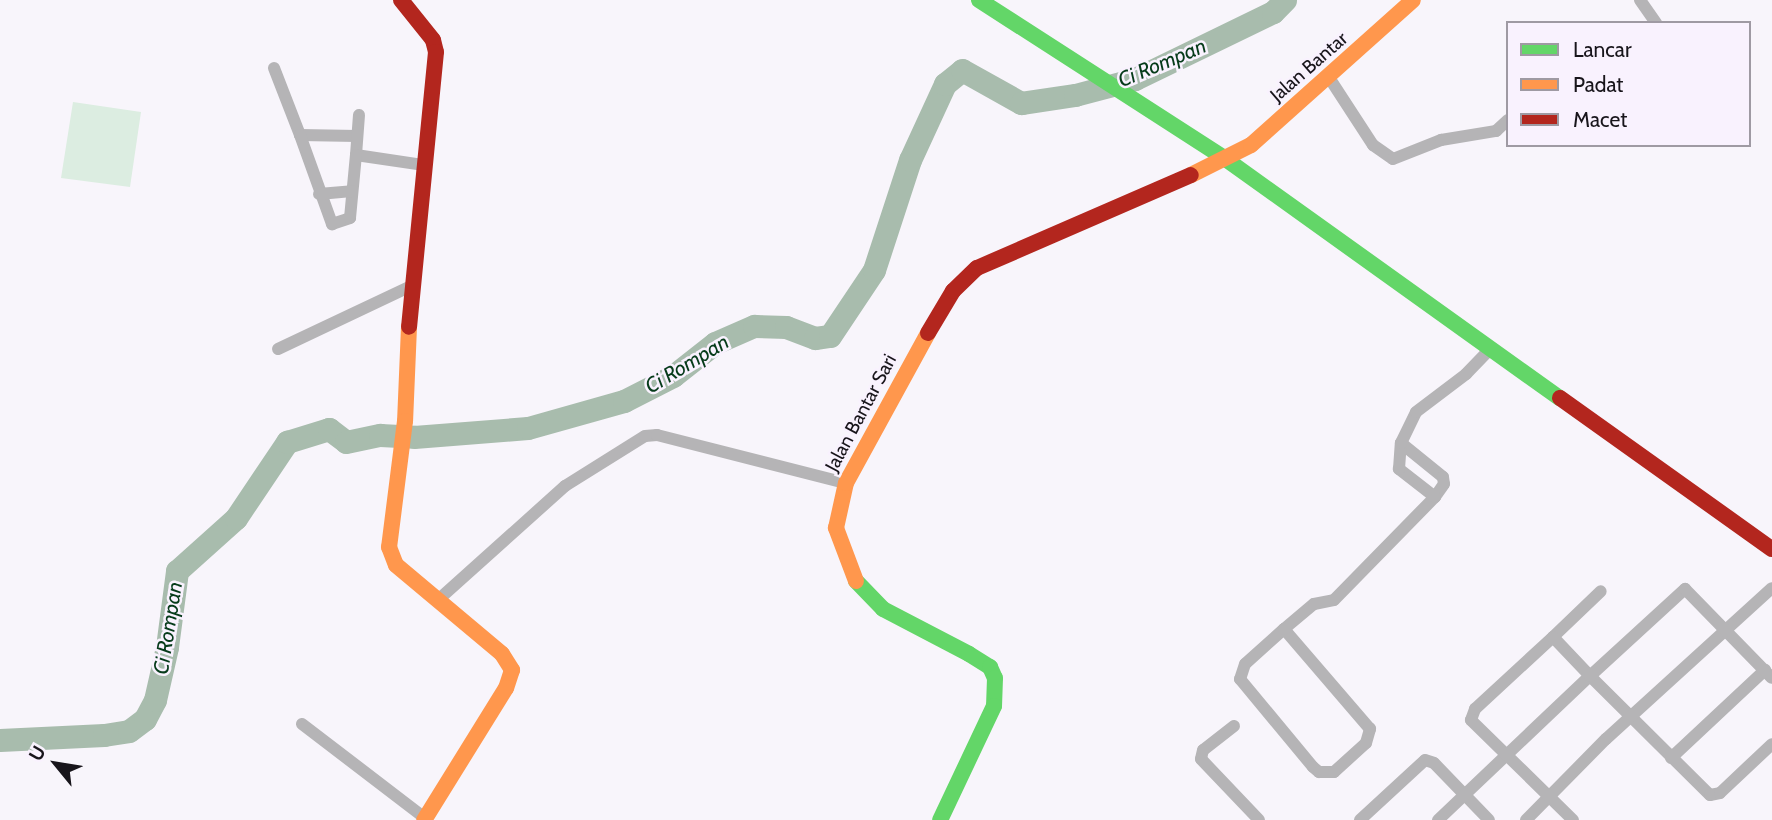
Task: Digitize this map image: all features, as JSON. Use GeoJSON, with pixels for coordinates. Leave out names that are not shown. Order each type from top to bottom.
{"type":"FeatureCollection","features":[{"type":"Feature","properties":{"kind":"street"},"geometry":{"type":"LineString","coordinates":[[302,724],[424,819],[512,675],[511,665],[502,654],[396,565],[389,547],[405,421],[411,286],[436,52],[433,40],[401,0]]}},
{"type":"Feature","properties":{"kind":"street"},"geometry":{"type":"LineString","coordinates":[[979,0],[1135,104],[1227,160],[1489,350],[1772,549]]}},
{"type":"Feature","properties":{"kind":"street","name":"Jalan Bantar"},"geometry":{"type":"LineString","coordinates":[[1227,160],[1329,79],[1413,0]]}},
{"type":"Feature","properties":{"kind":"street"},"geometry":{"type":"LineString","coordinates":[[1640,0],[1656,21]]}},
{"type":"Feature","properties":{"kind":"street"},"geometry":{"type":"LineString","coordinates":[[274,68],[332,224],[350,218],[359,115]]}},
{"type":"Feature","properties":{"kind":"street"},"geometry":{"type":"LineString","coordinates":[[1329,79],[1373,145],[1393,159],[1441,140],[1496,131],[1506,122]]}},
{"type":"Feature","properties":{"kind":"street"},"geometry":{"type":"LineString","coordinates":[[300,135],[357,136]]}},
{"type":"Feature","properties":{"kind":"street"},"geometry":{"type":"LineString","coordinates":[[356,155],[424,165]]}},
{"type":"Feature","properties":{"kind":"street","name":"Jalan Bantar Sari"},"geometry":{"type":"LineString","coordinates":[[940,820],[994,706],[995,678],[990,667],[883,609],[857,584],[836,528],[846,483],[941,310],[965,276],[1227,160]]}},
{"type":"Feature","properties":{"kind":"street"},"geometry":{"type":"LineString","coordinates":[[319,194],[352,191]]}},
{"type":"Feature","properties":{"kind":"street"},"geometry":{"type":"LineString","coordinates":[[278,349],[411,286]]}},
{"type":"Feature","properties":{"kind":"street"},"geometry":{"type":"LineString","coordinates":[[1435,496],[1399,469],[1401,443],[1416,412],[1466,374],[1489,350]]}},
{"type":"Feature","properties":{"kind":"street"},"geometry":{"type":"LineString","coordinates":[[438,600],[565,486],[645,436],[657,435],[846,483]]}},
{"type":"Feature","properties":{"kind":"street"},"geometry":{"type":"LineString","coordinates":[[1284,629],[1370,729],[1366,743],[1334,772],[1319,772],[1313,767],[1240,679],[1245,664],[1284,629],[1314,604],[1334,600],[1444,484],[1443,477],[1401,443]]}},
{"type":"Feature","properties":{"kind":"street"},"geometry":{"type":"LineString","coordinates":[[1526,820],[1547,796],[1772,588]]}},
{"type":"Feature","properties":{"kind":"street"},"geometry":{"type":"LineString","coordinates":[[1438,820],[1685,589],[1727,628],[1769,674],[1671,758]]}},
{"type":"Feature","properties":{"kind":"street"},"geometry":{"type":"LineString","coordinates":[[1573,820],[1476,727],[1472,714],[1601,591]]}},
{"type":"Feature","properties":{"kind":"street"},"geometry":{"type":"LineString","coordinates":[[1553,637],[1701,788],[1715,795],[1772,744]]}},
{"type":"Feature","properties":{"kind":"street"},"geometry":{"type":"LineString","coordinates":[[1234,726],[1203,750],[1200,759],[1259,820]]}},
{"type":"Feature","properties":{"kind":"street"},"geometry":{"type":"LineString","coordinates":[[1360,820],[1425,760],[1434,763],[1489,820]]}},
{"type":"Feature","properties":{"kind":"green space"},"geometry":{"type":"Polygon","coordinates":[[[73,102],[141,112],[130,187],[61,178],[73,102]]]}},
{"type":"Feature","properties":{"kind":"waterway","name":"Ci Rompan"},"geometry":{"type":"LineString","coordinates":[[0,740],[104,735],[129,731],[145,719],[155,700],[167,647],[177,571],[236,518],[287,442],[329,429],[346,442],[380,435],[414,437],[528,428],[624,401],[673,376],[715,343],[754,326],[786,327],[815,338],[830,336],[874,270],[910,160],[945,84],[962,70],[1021,103],[1075,95],[1135,79],[1273,12],[1285,0]]}},
{"type":"Feature","properties":{"kind":"traffic: fast"},"geometry":{"type":"LineString","coordinates":[[979,0],[1227,160],[1560,398]]}},
{"type":"Feature","properties":{"kind":"traffic: fast"},"geometry":{"type":"LineString","coordinates":[[856,581],[883,609],[969,654],[990,667],[995,678],[994,706],[940,820]]}},
{"type":"Feature","properties":{"kind":"traffic: slow"},"geometry":{"type":"LineString","coordinates":[[1191,175],[1251,145],[1413,0]]}},
{"type":"Feature","properties":{"kind":"traffic: slow"},"geometry":{"type":"LineString","coordinates":[[409,327],[405,421],[389,547],[396,565],[502,654],[512,670],[506,688],[424,820]]}},
{"type":"Feature","properties":{"kind":"traffic: slow"},"geometry":{"type":"LineString","coordinates":[[856,581],[836,528],[846,483],[928,333]]}},
{"type":"Feature","properties":{"kind":"traffic: jam"},"geometry":{"type":"LineString","coordinates":[[401,0],[433,40],[436,52],[409,327]]}},
{"type":"Feature","properties":{"kind":"traffic: jam"},"geometry":{"type":"LineString","coordinates":[[928,333],[953,291],[977,268],[1191,175]]}},
{"type":"Feature","properties":{"kind":"traffic: jam"},"geometry":{"type":"LineString","coordinates":[[1560,398],[1772,549]]}}]}
